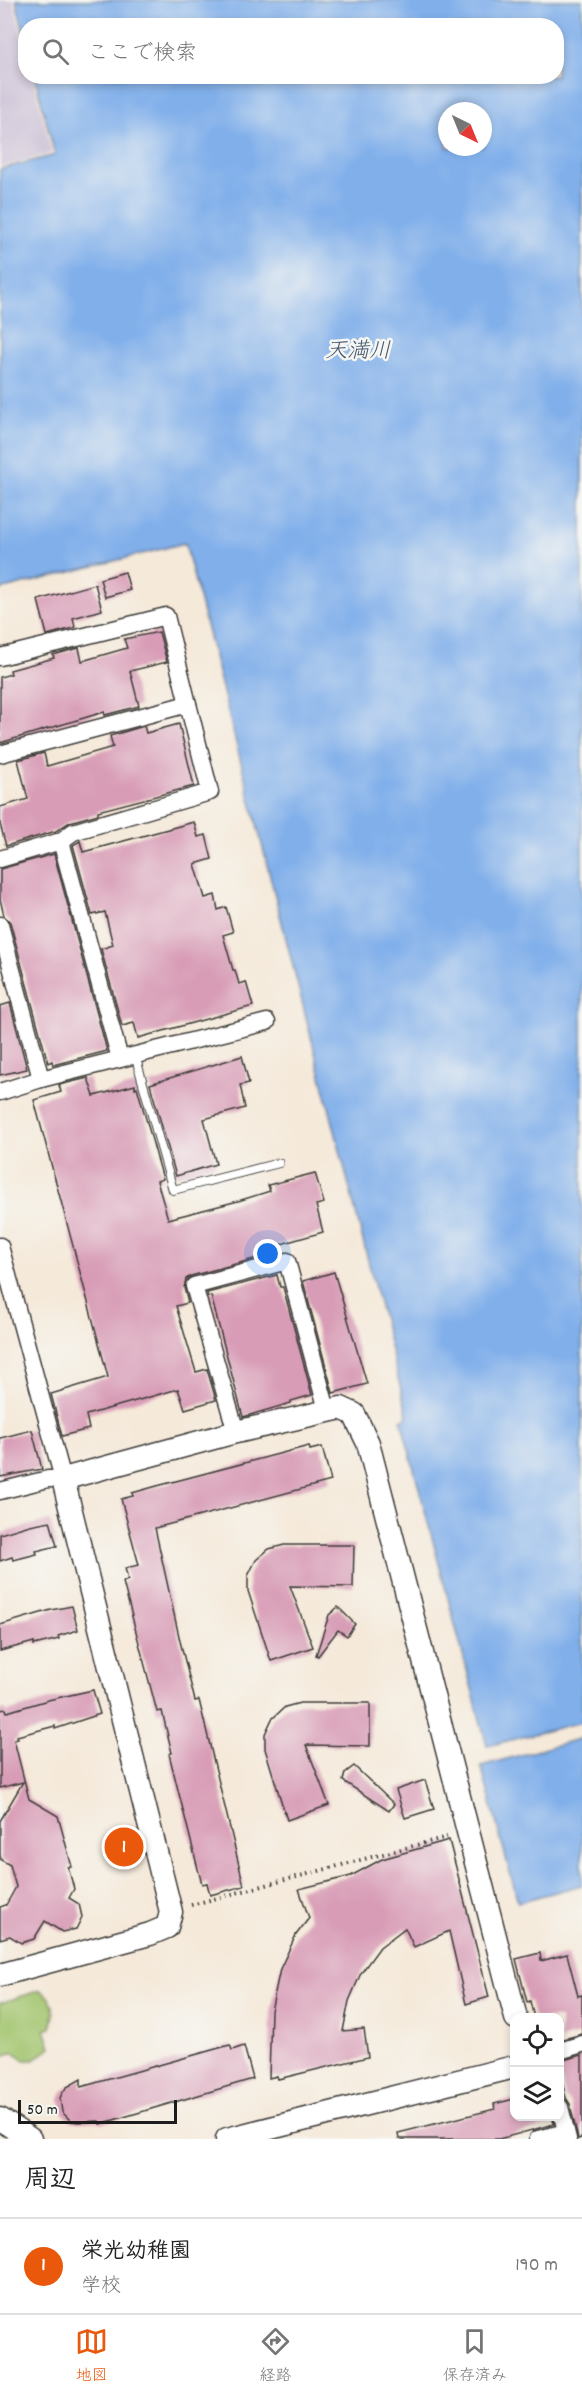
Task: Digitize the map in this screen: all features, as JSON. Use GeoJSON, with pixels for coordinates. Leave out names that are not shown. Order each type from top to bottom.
{"type":"FeatureCollection","features":[{"type":"Feature","properties":{"kind":"street"},"geometry":{"type":"LineString","coordinates":[[0,657],[166,616],[210,792],[73,832],[61,841],[0,859]]}},
{"type":"Feature","properties":{"kind":"street"},"geometry":{"type":"LineString","coordinates":[[0,754],[188,704]]}},
{"type":"Feature","properties":{"kind":"street"},"geometry":{"type":"LineString","coordinates":[[61,841],[127,1057]]}},
{"type":"Feature","properties":{"kind":"street"},"geometry":{"type":"LineString","coordinates":[[0,925],[40,1079]]}},
{"type":"Feature","properties":{"kind":"street"},"geometry":{"type":"LineString","coordinates":[[0,1092],[40,1079],[267,1022]]}},
{"type":"Feature","properties":{"kind":"street"},"geometry":{"type":"LineString","coordinates":[[0,1246],[63,1479],[171,1912],[167,1927],[150,1934],[0,1975]]}},
{"type":"Feature","properties":{"kind":"street"},"geometry":{"type":"LineString","coordinates":[[236,1432],[194,1286],[287,1261],[327,1410]]}},
{"type":"Feature","properties":{"kind":"street"},"geometry":{"type":"LineString","coordinates":[[0,1491],[48,1479],[63,1479],[327,1410],[341,1408],[354,1414],[368,1443],[515,2013]]}},
{"type":"Feature","properties":{"kind":"street"},"geometry":{"type":"LineString","coordinates":[[564,2050],[582,2044]]}},
{"type":"Feature","properties":{"kind":"street"},"geometry":{"type":"LineString","coordinates":[[227,2139],[510,2068]]}},
{"type":"Feature","properties":{"kind":"street"},"geometry":{"type":"LineString","coordinates":[[0,2119],[30,2139]]}},
{"type":"Feature","properties":{"kind":"street"},"geometry":{"type":"LineString","coordinates":[[538,2139],[567,2135]]}},
{"type":"Feature","properties":{"kind":"lane"},"geometry":{"type":"LineString","coordinates":[[127,1057],[172,1190],[279,1163]]}},
{"type":"Feature","properties":{"kind":"path"},"geometry":{"type":"LineString","coordinates":[[181,1907],[454,1835]]}},
{"type":"Feature","properties":{"kind":"shaded area"},"geometry":{"type":"Polygon","coordinates":[[[0,0],[13,0],[18,20],[18,84],[35,84],[52,153],[0,167],[0,0]]]}},
{"type":"Feature","properties":{"kind":"green space"},"geometry":{"type":"Polygon","coordinates":[[[41,1990],[49,1998],[53,2007],[54,2017],[51,2028],[45,2030],[51,2047],[34,2060],[24,2060],[14,2052],[0,2057],[0,2003],[41,1990]]]}},
{"type":"Feature","properties":{"kind":"water","name":"天満川"},"geometry":{"type":"Polygon","coordinates":[[[16,0],[582,0],[582,1722],[487,1746],[401,1420],[408,1417],[185,543],[0,590],[0,169],[55,155],[37,84],[564,84],[564,18],[20,18],[16,0]]]}},
{"type":"Feature","properties":{"kind":"water"},"geometry":{"type":"Polygon","coordinates":[[[582,1738],[582,1885],[518,1902],[481,1766],[582,1738]]]}},
{"type":"Feature","properties":{"kind":"building"},"geometry":{"type":"Polygon","coordinates":[[[125,572],[130,590],[105,597],[100,579],[125,572]]]}},
{"type":"Feature","properties":{"kind":"building"},"geometry":{"type":"Polygon","coordinates":[[[95,584],[102,610],[73,618],[75,627],[47,635],[38,600],[95,584]]]}},
{"type":"Feature","properties":{"kind":"building"},"geometry":{"type":"Polygon","coordinates":[[[159,632],[167,662],[130,671],[139,706],[105,715],[104,712],[0,743],[0,677],[11,674],[10,670],[54,658],[53,655],[79,648],[82,661],[127,648],[124,639],[159,632]]]}},
{"type":"Feature","properties":{"kind":"building"},"geometry":{"type":"Polygon","coordinates":[[[179,724],[194,786],[98,811],[98,814],[70,822],[56,831],[6,846],[0,824],[0,807],[28,799],[18,760],[44,753],[47,766],[113,747],[110,736],[144,726],[146,733],[179,724]]]}},
{"type":"Feature","properties":{"kind":"building"},"geometry":{"type":"Polygon","coordinates":[[[194,822],[198,837],[206,835],[212,859],[195,864],[205,898],[215,895],[218,910],[226,907],[233,932],[223,935],[233,970],[235,970],[239,984],[246,982],[253,1006],[138,1038],[134,1023],[122,1026],[101,949],[113,945],[105,912],[92,915],[73,845],[80,841],[83,852],[194,822]]]}},
{"type":"Feature","properties":{"kind":"building"},"geometry":{"type":"Polygon","coordinates":[[[54,854],[107,1051],[53,1065],[52,1061],[48,1063],[10,922],[4,916],[0,899],[0,869],[54,854]]]}},
{"type":"Feature","properties":{"kind":"building"},"geometry":{"type":"Polygon","coordinates":[[[10,1003],[27,1069],[0,1075],[0,1006],[10,1003]]]}},
{"type":"Feature","properties":{"kind":"building"},"geometry":{"type":"Polygon","coordinates":[[[242,1056],[249,1083],[240,1085],[245,1108],[204,1119],[216,1164],[176,1176],[150,1084],[242,1056]]]}},
{"type":"Feature","properties":{"kind":"building"},"geometry":{"type":"Polygon","coordinates":[[[88,1078],[94,1096],[135,1085],[135,1088],[137,1087],[163,1179],[157,1181],[168,1219],[270,1191],[268,1185],[315,1173],[324,1203],[316,1205],[323,1232],[274,1246],[276,1253],[186,1279],[184,1288],[188,1303],[176,1306],[196,1372],[207,1369],[216,1400],[185,1409],[178,1389],[86,1415],[89,1429],[62,1436],[51,1394],[108,1377],[34,1100],[61,1092],[59,1085],[88,1078]]]}},
{"type":"Feature","properties":{"kind":"building"},"geometry":{"type":"Polygon","coordinates":[[[334,1272],[367,1384],[333,1393],[303,1281],[334,1272]]]}},
{"type":"Feature","properties":{"kind":"building"},"geometry":{"type":"Polygon","coordinates":[[[277,1275],[280,1287],[283,1287],[312,1395],[243,1417],[211,1296],[208,1297],[207,1293],[277,1275]]]}},
{"type":"Feature","properties":{"kind":"building"},"geometry":{"type":"Polygon","coordinates":[[[32,1430],[42,1469],[0,1477],[0,1438],[32,1430]]]}},
{"type":"Feature","properties":{"kind":"building"},"geometry":{"type":"Polygon","coordinates":[[[309,1446],[310,1450],[322,1447],[331,1481],[155,1528],[180,1641],[195,1701],[199,1700],[244,1886],[210,1895],[207,1883],[202,1884],[169,1754],[172,1753],[162,1711],[157,1712],[123,1582],[128,1580],[125,1568],[139,1565],[121,1499],[133,1496],[132,1493],[309,1446]]]}},
{"type":"Feature","properties":{"kind":"building"},"geometry":{"type":"Polygon","coordinates":[[[50,1521],[57,1546],[36,1551],[37,1554],[0,1561],[0,1534],[50,1521]]]}},
{"type":"Feature","properties":{"kind":"building"},"geometry":{"type":"Polygon","coordinates":[[[284,1545],[354,1545],[353,1587],[290,1586],[313,1647],[271,1661],[248,1591],[248,1576],[256,1560],[269,1549],[284,1545]]]}},
{"type":"Feature","properties":{"kind":"building"},"geometry":{"type":"Polygon","coordinates":[[[72,1606],[78,1630],[58,1636],[59,1639],[34,1645],[34,1642],[0,1651],[0,1625],[72,1606]]]}},
{"type":"Feature","properties":{"kind":"building"},"geometry":{"type":"Polygon","coordinates":[[[338,1607],[355,1624],[347,1636],[338,1630],[318,1656],[316,1655],[329,1615],[338,1607]]]}},
{"type":"Feature","properties":{"kind":"building"},"geometry":{"type":"Polygon","coordinates":[[[93,1690],[100,1714],[55,1729],[55,1726],[17,1736],[18,1739],[14,1740],[29,1799],[58,1816],[72,1867],[68,1867],[74,1889],[69,1898],[79,1904],[82,1917],[76,1929],[62,1932],[45,1921],[34,1939],[21,1943],[10,1936],[0,1939],[0,1907],[6,1905],[16,1887],[10,1865],[1,1860],[0,1821],[23,1782],[0,1788],[0,1710],[6,1709],[7,1712],[93,1690]]]}},
{"type":"Feature","properties":{"kind":"building"},"geometry":{"type":"Polygon","coordinates":[[[300,1703],[370,1703],[370,1746],[306,1745],[329,1805],[287,1820],[265,1749],[265,1734],[272,1719],[285,1707],[300,1703]]]}},
{"type":"Feature","properties":{"kind":"building"},"geometry":{"type":"Polygon","coordinates":[[[354,1766],[394,1804],[389,1811],[343,1781],[345,1773],[354,1766]]]}},
{"type":"Feature","properties":{"kind":"building"},"geometry":{"type":"Polygon","coordinates":[[[425,1780],[434,1809],[405,1818],[396,1790],[425,1780]]]}},
{"type":"Feature","properties":{"kind":"building"},"geometry":{"type":"Polygon","coordinates":[[[449,1840],[489,1997],[466,2004],[449,1931],[414,1947],[405,1928],[380,1947],[361,1973],[349,2001],[343,2031],[364,2029],[368,2057],[278,2079],[277,2076],[269,2078],[271,2011],[280,1969],[296,1935],[309,1918],[299,1889],[351,1876],[382,1859],[449,1840]]]}},
{"type":"Feature","properties":{"kind":"building"},"geometry":{"type":"Polygon","coordinates":[[[540,1953],[541,1961],[567,1954],[578,1996],[582,1995],[582,2034],[564,2039],[564,2013],[533,2013],[530,2001],[527,2002],[516,1959],[540,1953]]]}},
{"type":"Feature","properties":{"kind":"building"},"geometry":{"type":"Polygon","coordinates":[[[230,2045],[232,2050],[244,2046],[253,2079],[100,2124],[99,2121],[71,2121],[62,2112],[60,2098],[63,2092],[81,2079],[81,2087],[230,2045]]]}},
{"type":"Feature","properties":{"kind":"building"},"geometry":{"type":"Polygon","coordinates":[[[582,2055],[582,2138],[578,2139],[570,2104],[564,2090],[564,2060],[582,2055]]]}},
{"type":"Feature","properties":{"kind":"building"},"geometry":{"type":"Polygon","coordinates":[[[510,2100],[510,2121],[553,2121],[554,2124],[499,2139],[399,2139],[398,2133],[495,2109],[494,2104],[510,2100]]]}},
{"type":"Feature","properties":{"kind":"place","name":"栄光幼稚園"},"geometry":{"type":"Point","coordinates":[124,1847]}}]}
